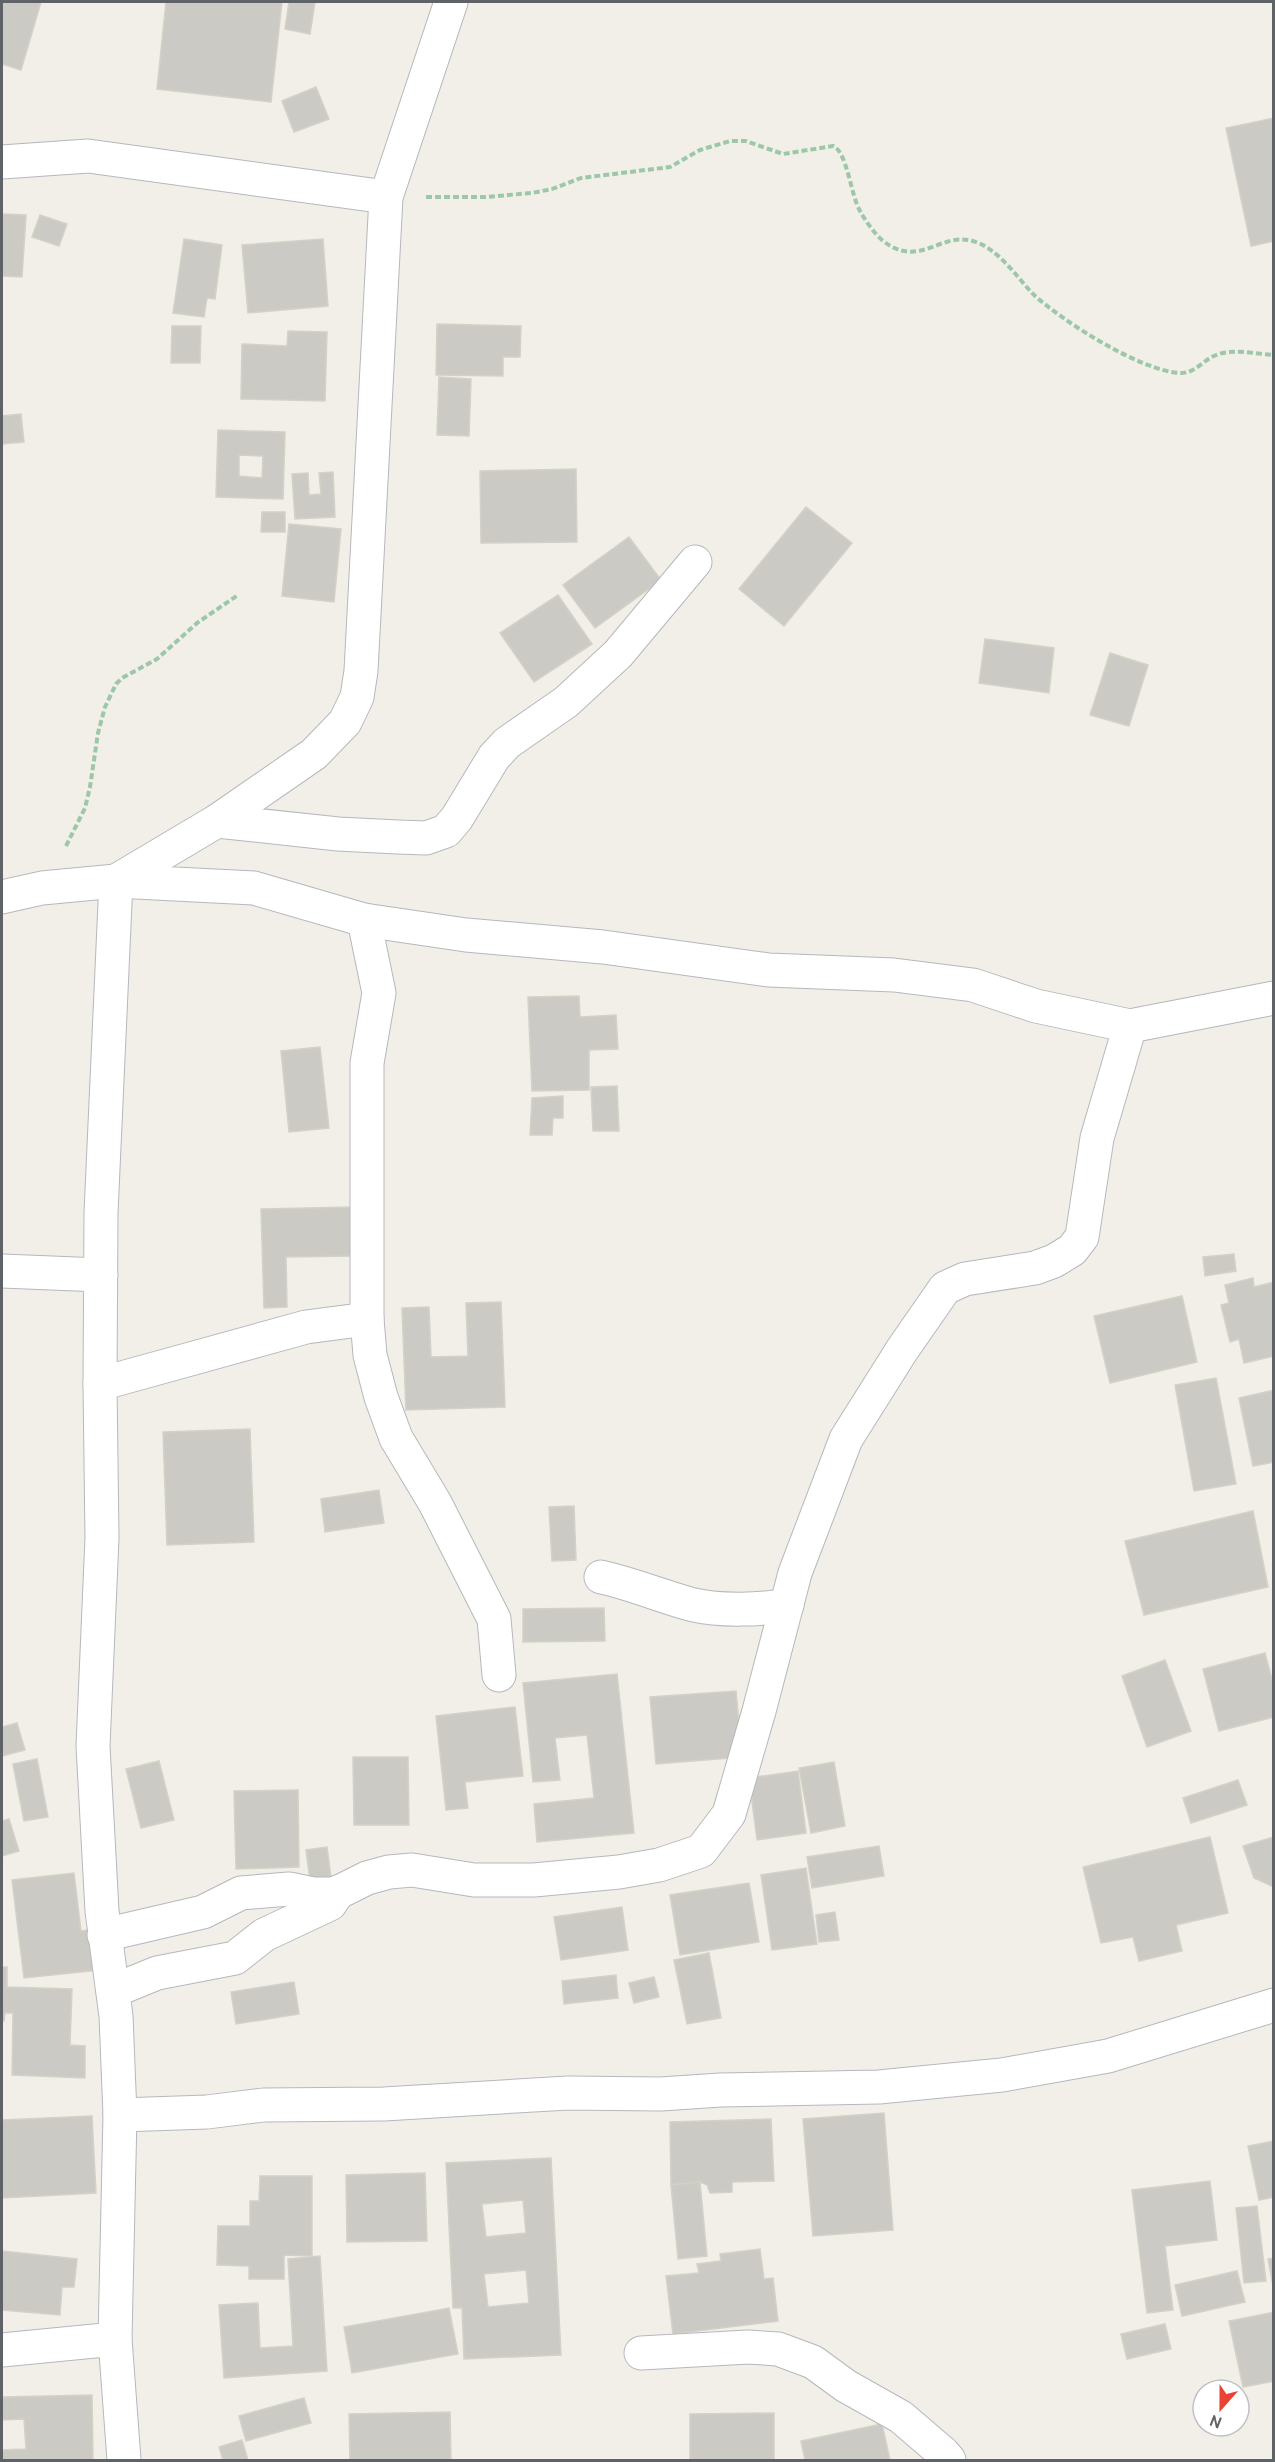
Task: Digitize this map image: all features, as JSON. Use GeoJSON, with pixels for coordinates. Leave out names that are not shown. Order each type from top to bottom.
{"type":"FeatureCollection","features":[{"type":"Feature","properties":{"kind":"street"},"geometry":{"type":"LineString","coordinates":[[116,881],[217,821],[314,754],[345,722],[357,697],[361,672],[386,197],[451,2]]}},
{"type":"Feature","properties":{"kind":"street"},"geometry":{"type":"LineString","coordinates":[[2,162],[88,156],[386,197]]}},
{"type":"Feature","properties":{"kind":"street"},"geometry":{"type":"LineString","coordinates":[[217,821],[338,834],[398,837],[426,838],[446,831],[457,818],[494,757],[507,743],[566,702],[618,654],[695,562]]}},
{"type":"Feature","properties":{"kind":"street"},"geometry":{"type":"LineString","coordinates":[[116,881],[101,1213],[102,1538],[93,1746],[104,1935],[116,2016],[120,2115],[115,2339],[124,2460]]}},
{"type":"Feature","properties":{"kind":"street"},"geometry":{"type":"LineString","coordinates":[[2,897],[42,888],[116,881],[254,888],[364,920],[466,935],[603,947],[769,970],[894,975],[973,985],[1036,1006],[1130,1026],[1274,998]]}},
{"type":"Feature","properties":{"kind":"street"},"geometry":{"type":"LineString","coordinates":[[364,920],[379,993],[368,1063],[367,1319],[370,1355],[381,1397],[396,1438],[435,1503],[494,1619],[499,1675]]}},
{"type":"Feature","properties":{"kind":"street"},"geometry":{"type":"LineString","coordinates":[[104,1935],[203,1912],[241,1893],[289,1889],[313,1894],[338,1892],[389,1872],[412,1870],[474,1880],[534,1880],[620,1872],[659,1865],[701,1851],[729,1814],[795,1573],[846,1439],[902,1350],[945,1288],[965,1279],[1035,1268],[1054,1261],[1072,1250],[1082,1237],[1097,1138],[1130,1026]]}},
{"type":"Feature","properties":{"kind":"street"},"geometry":{"type":"LineString","coordinates":[[2,1271],[101,1275]]}},
{"type":"Feature","properties":{"kind":"street"},"geometry":{"type":"LineString","coordinates":[[100,1384],[306,1327],[367,1319]]}},
{"type":"Feature","properties":{"kind":"street"},"geometry":{"type":"LineString","coordinates":[[601,1577],[633,1584],[697,1606],[764,1610],[787,1605]]}},
{"type":"Feature","properties":{"kind":"street"},"geometry":{"type":"LineString","coordinates":[[113,1991],[157,1973],[236,1958],[264,1935],[330,1904],[338,1892]]}},
{"type":"Feature","properties":{"kind":"street"},"geometry":{"type":"LineString","coordinates":[[120,2115],[207,2112],[264,2105],[384,2104],[568,2093],[661,2094],[720,2090],[891,2086],[1002,2075],[1108,2056],[1274,2005]]}},
{"type":"Feature","properties":{"kind":"street"},"geometry":{"type":"LineString","coordinates":[[2,2350],[115,2339]]}},
{"type":"Feature","properties":{"kind":"street"},"geometry":{"type":"LineString","coordinates":[[641,2353],[748,2347],[778,2349],[813,2362],[846,2386],[901,2417],[949,2460]]}},
{"type":"Feature","properties":{"kind":"path"},"geometry":{"type":"LineString","coordinates":[[386,197],[485,197],[532,193],[590,176],[670,167],[700,150],[730,141],[746,141],[783,154],[833,146],[841,152],[860,212],[882,239],[902,251],[918,252],[954,240],[968,239],[979,243],[1004,262],[1051,311],[1123,354],[1162,369],[1180,373],[1193,371],[1219,354],[1274,355]]}},
{"type":"Feature","properties":{"kind":"path"},"geometry":{"type":"LineString","coordinates":[[42,888],[85,808],[98,733],[105,707],[117,684],[122,678],[157,659],[197,623],[238,595]]}},
{"type":"Feature","properties":{"kind":"building"},"geometry":{"type":"Polygon","coordinates":[[[2,2],[41,2],[21,70],[2,64],[2,2]]]}},
{"type":"Feature","properties":{"kind":"building"},"geometry":{"type":"Polygon","coordinates":[[[166,2],[282,2],[271,102],[157,89],[166,2]]]}},
{"type":"Feature","properties":{"kind":"building"},"geometry":{"type":"Polygon","coordinates":[[[289,2],[315,2],[310,34],[285,29],[289,2]]]}},
{"type":"Feature","properties":{"kind":"building"},"geometry":{"type":"Polygon","coordinates":[[[316,87],[329,119],[294,132],[282,101],[316,87]]]}},
{"type":"Feature","properties":{"kind":"building"},"geometry":{"type":"Polygon","coordinates":[[[1274,118],[1274,241],[1251,246],[1226,128],[1274,118]]]}},
{"type":"Feature","properties":{"kind":"building"},"geometry":{"type":"Polygon","coordinates":[[[2,214],[26,215],[22,277],[2,276],[2,214]]]}},
{"type":"Feature","properties":{"kind":"building"},"geometry":{"type":"Polygon","coordinates":[[[40,215],[67,224],[59,246],[32,237],[40,215]]]}},
{"type":"Feature","properties":{"kind":"building"},"geometry":{"type":"Polygon","coordinates":[[[184,239],[222,245],[215,299],[207,298],[204,317],[173,313],[184,239]]]}},
{"type":"Feature","properties":{"kind":"building"},"geometry":{"type":"Polygon","coordinates":[[[323,239],[328,306],[248,313],[242,245],[323,239]]]}},
{"type":"Feature","properties":{"kind":"building"},"geometry":{"type":"Polygon","coordinates":[[[437,324],[521,326],[520,357],[503,357],[503,376],[436,375],[437,324]]]}},
{"type":"Feature","properties":{"kind":"building"},"geometry":{"type":"Polygon","coordinates":[[[172,326],[201,326],[200,363],[171,363],[172,326]]]}},
{"type":"Feature","properties":{"kind":"building"},"geometry":{"type":"Polygon","coordinates":[[[288,331],[327,332],[325,401],[241,399],[242,344],[287,346],[288,331]]]}},
{"type":"Feature","properties":{"kind":"building"},"geometry":{"type":"Polygon","coordinates":[[[439,377],[471,379],[469,436],[437,435],[439,377]]]}},
{"type":"Feature","properties":{"kind":"building"},"geometry":{"type":"Polygon","coordinates":[[[21,414],[24,442],[2,444],[2,416],[21,414]]]}},
{"type":"Feature","properties":{"kind":"building"},"geometry":{"type":"Polygon","coordinates":[[[218,430],[285,432],[283,499],[216,497],[218,430]],[[239,455],[239,476],[262,478],[263,456],[239,455]]]}},
{"type":"Feature","properties":{"kind":"building"},"geometry":{"type":"Polygon","coordinates":[[[576,469],[577,542],[481,543],[480,471],[576,469]]]}},
{"type":"Feature","properties":{"kind":"building"},"geometry":{"type":"Polygon","coordinates":[[[333,472],[335,517],[295,519],[292,474],[308,473],[309,495],[321,494],[319,473],[333,472]]]}},
{"type":"Feature","properties":{"kind":"building"},"geometry":{"type":"Polygon","coordinates":[[[806,507],[852,543],[784,626],[739,589],[806,507]]]}},
{"type":"Feature","properties":{"kind":"building"},"geometry":{"type":"Polygon","coordinates":[[[262,512],[285,512],[285,532],[261,532],[262,512]]]}},
{"type":"Feature","properties":{"kind":"building"},"geometry":{"type":"Polygon","coordinates":[[[289,524],[341,529],[334,602],[282,596],[289,524]]]}},
{"type":"Feature","properties":{"kind":"building"},"geometry":{"type":"Polygon","coordinates":[[[629,537],[661,580],[595,628],[563,585],[629,537]]]}},
{"type":"Feature","properties":{"kind":"building"},"geometry":{"type":"Polygon","coordinates":[[[558,595],[592,644],[534,682],[500,633],[558,595]]]}},
{"type":"Feature","properties":{"kind":"building"},"geometry":{"type":"Polygon","coordinates":[[[985,639],[1054,648],[1049,693],[979,683],[985,639]]]}},
{"type":"Feature","properties":{"kind":"building"},"geometry":{"type":"Polygon","coordinates":[[[1110,653],[1148,665],[1129,726],[1090,715],[1110,653]]]}},
{"type":"Feature","properties":{"kind":"building"},"geometry":{"type":"Polygon","coordinates":[[[579,996],[580,1017],[616,1015],[618,1049],[589,1050],[589,1090],[532,1091],[528,997],[579,996]]]}},
{"type":"Feature","properties":{"kind":"building"},"geometry":{"type":"Polygon","coordinates":[[[320,1047],[329,1128],[289,1132],[281,1051],[320,1047]]]}},
{"type":"Feature","properties":{"kind":"building"},"geometry":{"type":"Polygon","coordinates":[[[617,1086],[619,1131],[593,1131],[591,1087],[617,1086]]]}},
{"type":"Feature","properties":{"kind":"building"},"geometry":{"type":"Polygon","coordinates":[[[563,1096],[563,1118],[553,1118],[552,1135],[530,1135],[532,1098],[563,1096]]]}},
{"type":"Feature","properties":{"kind":"building"},"geometry":{"type":"Polygon","coordinates":[[[353,1207],[354,1256],[286,1257],[287,1307],[264,1308],[261,1209],[353,1207]]]}},
{"type":"Feature","properties":{"kind":"building"},"geometry":{"type":"Polygon","coordinates":[[[1234,1254],[1236,1271],[1205,1276],[1203,1257],[1234,1254]]]}},
{"type":"Feature","properties":{"kind":"building"},"geometry":{"type":"Polygon","coordinates":[[[1253,1278],[1254,1287],[1274,1282],[1274,1356],[1244,1363],[1239,1339],[1230,1342],[1221,1305],[1229,1303],[1225,1285],[1253,1278]]]}},
{"type":"Feature","properties":{"kind":"building"},"geometry":{"type":"Polygon","coordinates":[[[1182,1296],[1197,1362],[1110,1383],[1094,1316],[1182,1296]]]}},
{"type":"Feature","properties":{"kind":"building"},"geometry":{"type":"Polygon","coordinates":[[[501,1302],[505,1407],[406,1410],[402,1308],[429,1307],[431,1357],[468,1356],[466,1303],[501,1302]]]}},
{"type":"Feature","properties":{"kind":"building"},"geometry":{"type":"Polygon","coordinates":[[[1216,1378],[1236,1484],[1194,1491],[1175,1385],[1216,1378]]]}},
{"type":"Feature","properties":{"kind":"building"},"geometry":{"type":"Polygon","coordinates":[[[1274,1390],[1274,1462],[1253,1466],[1239,1398],[1274,1390]]]}},
{"type":"Feature","properties":{"kind":"building"},"geometry":{"type":"Polygon","coordinates":[[[250,1429],[254,1542],[167,1545],[163,1432],[250,1429]]]}},
{"type":"Feature","properties":{"kind":"building"},"geometry":{"type":"Polygon","coordinates":[[[379,1490],[384,1523],[325,1532],[321,1499],[379,1490]]]}},
{"type":"Feature","properties":{"kind":"building"},"geometry":{"type":"Polygon","coordinates":[[[574,1506],[576,1560],[552,1561],[549,1507],[574,1506]]]}},
{"type":"Feature","properties":{"kind":"building"},"geometry":{"type":"Polygon","coordinates":[[[1253,1511],[1268,1587],[1144,1615],[1125,1541],[1253,1511]]]}},
{"type":"Feature","properties":{"kind":"building"},"geometry":{"type":"Polygon","coordinates":[[[604,1608],[605,1641],[523,1642],[523,1609],[604,1608]]]}},
{"type":"Feature","properties":{"kind":"building"},"geometry":{"type":"Polygon","coordinates":[[[1265,1653],[1274,1687],[1274,1717],[1219,1731],[1203,1669],[1265,1653]]]}},
{"type":"Feature","properties":{"kind":"building"},"geometry":{"type":"Polygon","coordinates":[[[1165,1660],[1191,1731],[1147,1747],[1122,1676],[1165,1660]]]}},
{"type":"Feature","properties":{"kind":"building"},"geometry":{"type":"Polygon","coordinates":[[[617,1674],[634,1833],[537,1842],[534,1804],[594,1798],[587,1735],[555,1738],[560,1780],[533,1782],[523,1683],[617,1674]]]}},
{"type":"Feature","properties":{"kind":"building"},"geometry":{"type":"Polygon","coordinates":[[[736,1691],[742,1757],[656,1764],[650,1697],[736,1691]]]}},
{"type":"Feature","properties":{"kind":"building"},"geometry":{"type":"Polygon","coordinates":[[[515,1707],[523,1776],[465,1782],[468,1808],[446,1810],[436,1716],[515,1707]]]}},
{"type":"Feature","properties":{"kind":"building"},"geometry":{"type":"Polygon","coordinates":[[[17,1723],[25,1750],[2,1756],[2,1727],[17,1723]]]}},
{"type":"Feature","properties":{"kind":"building"},"geometry":{"type":"Polygon","coordinates":[[[353,1757],[408,1757],[409,1825],[354,1825],[353,1757]]]}},
{"type":"Feature","properties":{"kind":"building"},"geometry":{"type":"Polygon","coordinates":[[[37,1759],[48,1817],[24,1821],[13,1764],[37,1759]]]}},
{"type":"Feature","properties":{"kind":"building"},"geometry":{"type":"Polygon","coordinates":[[[159,1761],[174,1820],[141,1828],[126,1769],[159,1761]]]}},
{"type":"Feature","properties":{"kind":"building"},"geometry":{"type":"Polygon","coordinates":[[[834,1762],[845,1826],[811,1833],[799,1768],[834,1762]]]}},
{"type":"Feature","properties":{"kind":"building"},"geometry":{"type":"Polygon","coordinates":[[[798,1771],[806,1833],[757,1840],[749,1778],[798,1771]]]}},
{"type":"Feature","properties":{"kind":"building"},"geometry":{"type":"Polygon","coordinates":[[[1238,1780],[1247,1805],[1191,1823],[1183,1798],[1238,1780]]]}},
{"type":"Feature","properties":{"kind":"building"},"geometry":{"type":"Polygon","coordinates":[[[298,1790],[299,1867],[236,1869],[234,1791],[298,1790]]]}},
{"type":"Feature","properties":{"kind":"building"},"geometry":{"type":"Polygon","coordinates":[[[9,1819],[19,1851],[2,1856],[2,1821],[9,1819]]]}},
{"type":"Feature","properties":{"kind":"building"},"geometry":{"type":"Polygon","coordinates":[[[1210,1837],[1228,1913],[1176,1925],[1182,1951],[1139,1961],[1133,1937],[1101,1943],[1083,1867],[1210,1837]]]}},
{"type":"Feature","properties":{"kind":"building"},"geometry":{"type":"Polygon","coordinates":[[[1274,1837],[1274,1887],[1254,1878],[1243,1846],[1274,1837]]]}},
{"type":"Feature","properties":{"kind":"building"},"geometry":{"type":"Polygon","coordinates":[[[879,1846],[884,1876],[812,1888],[807,1857],[879,1846]]]}},
{"type":"Feature","properties":{"kind":"building"},"geometry":{"type":"Polygon","coordinates":[[[327,1847],[332,1885],[311,1888],[306,1850],[327,1847]]]}},
{"type":"Feature","properties":{"kind":"building"},"geometry":{"type":"Polygon","coordinates":[[[806,1868],[817,1944],[772,1950],[761,1875],[806,1868]]]}},
{"type":"Feature","properties":{"kind":"building"},"geometry":{"type":"Polygon","coordinates":[[[74,1873],[81,1931],[94,1929],[99,1970],[24,1978],[12,1880],[74,1873]]]}},
{"type":"Feature","properties":{"kind":"building"},"geometry":{"type":"Polygon","coordinates":[[[749,1883],[759,1942],[680,1955],[670,1895],[749,1883]]]}},
{"type":"Feature","properties":{"kind":"building"},"geometry":{"type":"Polygon","coordinates":[[[622,1907],[628,1950],[561,1960],[554,1917],[622,1907]]]}},
{"type":"Feature","properties":{"kind":"building"},"geometry":{"type":"Polygon","coordinates":[[[835,1912],[839,1940],[819,1942],[816,1915],[835,1912]]]}},
{"type":"Feature","properties":{"kind":"building"},"geometry":{"type":"Polygon","coordinates":[[[709,1953],[721,2018],[687,2024],[674,1960],[709,1953]]]}},
{"type":"Feature","properties":{"kind":"building"},"geometry":{"type":"Polygon","coordinates":[[[2,1967],[7,1967],[7,1987],[72,1989],[70,2045],[85,2046],[85,2078],[12,2075],[13,2013],[5,2013],[4,2021],[2,2021],[2,1967]]]}},
{"type":"Feature","properties":{"kind":"building"},"geometry":{"type":"Polygon","coordinates":[[[616,1975],[618,1998],[564,2004],[562,1981],[616,1975]]]}},
{"type":"Feature","properties":{"kind":"building"},"geometry":{"type":"Polygon","coordinates":[[[654,1977],[659,1997],[634,2003],[629,1983],[654,1977]]]}},
{"type":"Feature","properties":{"kind":"building"},"geometry":{"type":"Polygon","coordinates":[[[294,1982],[299,2014],[236,2024],[231,1992],[294,1982]]]}},
{"type":"Feature","properties":{"kind":"building"},"geometry":{"type":"Polygon","coordinates":[[[884,2113],[893,2230],[813,2236],[803,2119],[884,2113]]]}},
{"type":"Feature","properties":{"kind":"building"},"geometry":{"type":"Polygon","coordinates":[[[92,2116],[96,2193],[2,2198],[2,2120],[92,2116]]]}},
{"type":"Feature","properties":{"kind":"building"},"geometry":{"type":"Polygon","coordinates":[[[771,2119],[774,2181],[732,2182],[732,2192],[710,2193],[707,2185],[700,2182],[671,2185],[670,2122],[771,2119]]]}},
{"type":"Feature","properties":{"kind":"building"},"geometry":{"type":"Polygon","coordinates":[[[1274,2141],[1274,2197],[1259,2200],[1248,2146],[1274,2141]]]}},
{"type":"Feature","properties":{"kind":"building"},"geometry":{"type":"Polygon","coordinates":[[[551,2158],[561,2355],[464,2359],[462,2308],[453,2308],[446,2163],[551,2158]],[[523,2200],[482,2204],[486,2237],[526,2233],[523,2200]],[[526,2270],[484,2274],[488,2307],[529,2303],[526,2270]]]}},
{"type":"Feature","properties":{"kind":"building"},"geometry":{"type":"Polygon","coordinates":[[[425,2173],[427,2241],[347,2242],[346,2175],[425,2173]]]}},
{"type":"Feature","properties":{"kind":"building"},"geometry":{"type":"Polygon","coordinates":[[[260,2176],[312,2176],[312,2256],[284,2255],[284,2279],[249,2279],[249,2266],[217,2265],[218,2226],[250,2226],[250,2201],[259,2201],[260,2176]]]}},
{"type":"Feature","properties":{"kind":"building"},"geometry":{"type":"Polygon","coordinates":[[[1210,2181],[1217,2240],[1165,2246],[1173,2310],[1147,2313],[1132,2190],[1210,2181]]]}},
{"type":"Feature","properties":{"kind":"building"},"geometry":{"type":"Polygon","coordinates":[[[700,2182],[707,2256],[678,2259],[671,2185],[700,2182]]]}},
{"type":"Feature","properties":{"kind":"building"},"geometry":{"type":"Polygon","coordinates":[[[1257,2206],[1266,2281],[1244,2283],[1236,2208],[1257,2206]]]}},
{"type":"Feature","properties":{"kind":"building"},"geometry":{"type":"Polygon","coordinates":[[[760,2249],[764,2279],[773,2278],[778,2321],[673,2334],[666,2276],[699,2273],[697,2264],[721,2261],[720,2254],[760,2249]]]}},
{"type":"Feature","properties":{"kind":"building"},"geometry":{"type":"Polygon","coordinates":[[[2,2251],[77,2259],[74,2287],[62,2287],[60,2315],[2,2310],[2,2251]]]}},
{"type":"Feature","properties":{"kind":"building"},"geometry":{"type":"Polygon","coordinates":[[[320,2256],[327,2371],[224,2378],[219,2305],[258,2303],[260,2348],[293,2346],[288,2259],[320,2256]]]}},
{"type":"Feature","properties":{"kind":"building"},"geometry":{"type":"Polygon","coordinates":[[[1274,2258],[1274,2286],[1273,2286],[1268,2259],[1274,2258]]]}},
{"type":"Feature","properties":{"kind":"building"},"geometry":{"type":"Polygon","coordinates":[[[1237,2271],[1245,2302],[1182,2316],[1175,2285],[1237,2271]]]}},
{"type":"Feature","properties":{"kind":"building"},"geometry":{"type":"Polygon","coordinates":[[[449,2308],[458,2354],[352,2373],[344,2327],[449,2308]]]}},
{"type":"Feature","properties":{"kind":"building"},"geometry":{"type":"Polygon","coordinates":[[[1274,2312],[1274,2381],[1251,2385],[1251,2378],[1241,2378],[1229,2321],[1274,2312]]]}},
{"type":"Feature","properties":{"kind":"building"},"geometry":{"type":"Polygon","coordinates":[[[1165,2324],[1171,2349],[1127,2359],[1121,2334],[1165,2324]]]}},
{"type":"Feature","properties":{"kind":"building"},"geometry":{"type":"Polygon","coordinates":[[[92,2395],[93,2460],[2,2460],[2,2450],[26,2449],[24,2419],[2,2420],[2,2397],[92,2395]]]}},
{"type":"Feature","properties":{"kind":"building"},"geometry":{"type":"Polygon","coordinates":[[[304,2398],[311,2423],[246,2441],[239,2416],[304,2398]]]}},
{"type":"Feature","properties":{"kind":"building"},"geometry":{"type":"Polygon","coordinates":[[[450,2412],[451,2460],[350,2460],[349,2414],[450,2412]]]}},
{"type":"Feature","properties":{"kind":"building"},"geometry":{"type":"Polygon","coordinates":[[[774,2413],[774,2460],[690,2460],[690,2414],[774,2413]]]}},
{"type":"Feature","properties":{"kind":"building"},"geometry":{"type":"Polygon","coordinates":[[[882,2424],[890,2460],[805,2460],[801,2441],[882,2424]]]}},
{"type":"Feature","properties":{"kind":"building"},"geometry":{"type":"Polygon","coordinates":[[[242,2440],[248,2460],[223,2460],[219,2447],[242,2440]]]}}]}
